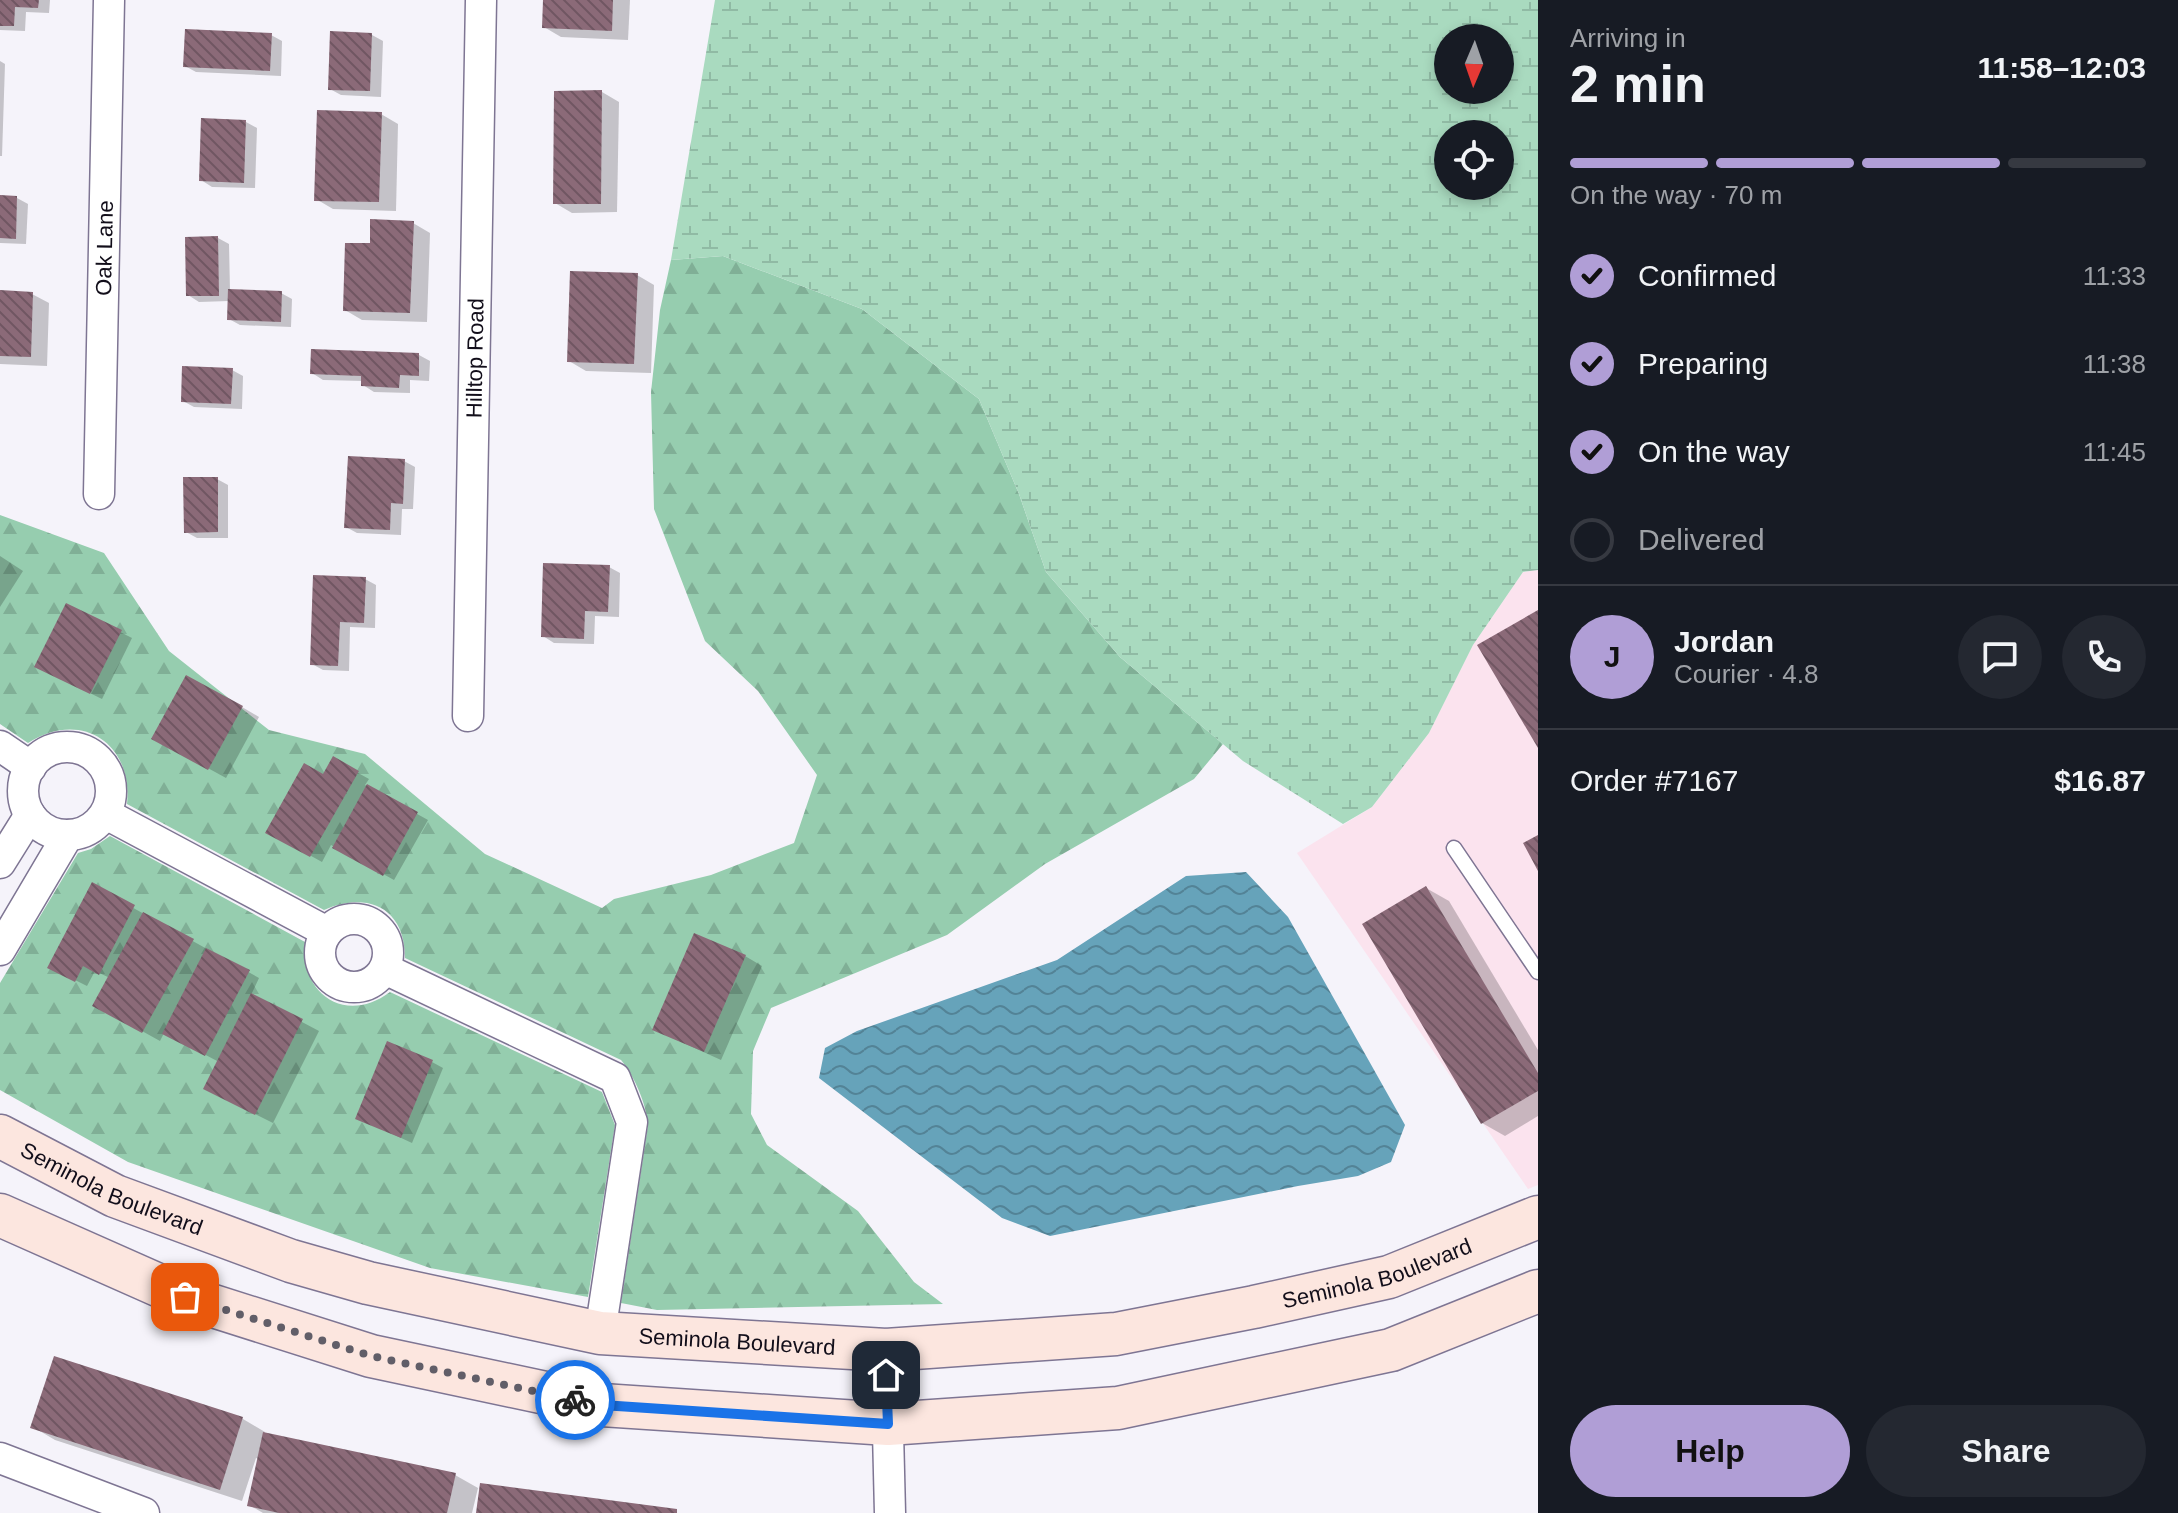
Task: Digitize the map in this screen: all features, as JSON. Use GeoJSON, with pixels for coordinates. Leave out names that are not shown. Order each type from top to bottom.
{"type":"FeatureCollection","features":[{"type":"Feature","properties":{"kind":"main road","name":"Seminola Boulevard"},"geometry":{"type":"LineString","coordinates":[[0,1136],[115,1196],[291,1261],[368,1283],[600,1333],[886,1350],[1116,1334],[1254,1307],[1389,1277],[1538,1217]]}},
{"type":"Feature","properties":{"kind":"main road"},"geometry":{"type":"LineString","coordinates":[[0,1215],[185,1297],[371,1356],[602,1405],[888,1424],[1118,1408],[1391,1350],[1538,1291]]}},
{"type":"Feature","properties":{"kind":"street","name":"Oak Lane"},"geometry":{"type":"LineString","coordinates":[[99,494],[109,0]]}},
{"type":"Feature","properties":{"kind":"street","name":"Hilltop Road"},"geometry":{"type":"LineString","coordinates":[[468,716],[481,0]]}},
{"type":"Feature","properties":{"kind":"street"},"geometry":{"type":"LineString","coordinates":[[0,746],[31,767]]}},
{"type":"Feature","properties":{"kind":"street"},"geometry":{"type":"LineString","coordinates":[[62,747],[89,753],[100,761],[112,786],[106,814],[83,833],[54,833],[40,826],[24,802],[23,786],[36,759],[62,747]]}},
{"type":"Feature","properties":{"kind":"street"},"geometry":{"type":"LineString","coordinates":[[106,814],[327,932]]}},
{"type":"Feature","properties":{"kind":"street"},"geometry":{"type":"LineString","coordinates":[[0,863],[30,815]]}},
{"type":"Feature","properties":{"kind":"street"},"geometry":{"type":"LineString","coordinates":[[0,950],[68,835]]}},
{"type":"Feature","properties":{"kind":"street"},"geometry":{"type":"LineString","coordinates":[[356,919],[377,928],[388,947],[385,969],[378,978],[358,987],[346,987],[336,982],[322,965],[320,954],[327,932],[345,920],[356,919]]}},
{"type":"Feature","properties":{"kind":"street"},"geometry":{"type":"LineString","coordinates":[[385,969],[615,1078],[632,1122],[600,1333]]}},
{"type":"Feature","properties":{"kind":"street"},"geometry":{"type":"LineString","coordinates":[[886,1350],[890,1513]]}},
{"type":"Feature","properties":{"kind":"street"},"geometry":{"type":"LineString","coordinates":[[0,1458],[144,1513]]}},
{"type":"Feature","properties":{"kind":"lane"},"geometry":{"type":"LineString","coordinates":[[1454,848],[1538,972]]}},
{"type":"Feature","properties":{"kind":"shaded area"},"geometry":{"type":"Polygon","coordinates":[[[1538,570],[1538,1185],[1528,1189],[1297,853],[1372,807],[1429,733],[1473,645],[1523,572],[1538,570]]]}},
{"type":"Feature","properties":{"kind":"green space"},"geometry":{"type":"Polygon","coordinates":[[[715,0],[1538,0],[1538,570],[1523,572],[1473,645],[1429,733],[1372,807],[1343,824],[1243,761],[1120,657],[1046,572],[1019,494],[979,399],[862,309],[723,256],[671,260],[715,0]]]}},
{"type":"Feature","properties":{"kind":"green space"},"geometry":{"type":"Polygon","coordinates":[[[723,256],[862,309],[979,399],[1019,494],[1046,572],[1120,657],[1223,744],[1194,779],[1045,864],[947,935],[771,1008],[753,1051],[751,1114],[767,1145],[858,1211],[914,1282],[943,1304],[657,1310],[621,1303],[648,1125],[639,1091],[621,1060],[405,958],[398,926],[391,915],[381,908],[355,902],[324,910],[127,804],[127,782],[122,764],[100,738],[84,731],[67,730],[48,733],[28,743],[0,724],[0,515],[104,553],[169,651],[269,730],[365,754],[485,854],[602,908],[614,899],[711,875],[794,843],[817,775],[758,691],[705,641],[654,509],[651,392],[660,310],[671,260],[723,256]]]}},
{"type":"Feature","properties":{"kind":"green space"},"geometry":{"type":"Polygon","coordinates":[[[110,836],[305,942],[305,961],[310,977],[318,990],[329,999],[342,1005],[357,1006],[374,1002],[390,992],[602,1092],[615,1125],[588,1297],[430,1268],[128,1162],[0,1090],[0,983],[78,853],[91,849],[110,836]]]}},
{"type":"Feature","properties":{"kind":"water"},"geometry":{"type":"Polygon","coordinates":[[[1246,872],[1288,917],[1405,1125],[1391,1162],[1358,1176],[1050,1236],[1002,1218],[819,1078],[825,1048],[857,1031],[1057,960],[1186,876],[1246,872]]]}},
{"type":"Feature","properties":{"kind":"building"},"geometry":{"type":"Polygon","coordinates":[[[0,0],[39,0],[38,8],[15,7],[14,26],[0,26],[0,0]]]}},
{"type":"Feature","properties":{"kind":"building"},"geometry":{"type":"Polygon","coordinates":[[[543,0],[613,0],[612,31],[542,28],[543,0]]]}},
{"type":"Feature","properties":{"kind":"building"},"geometry":{"type":"Polygon","coordinates":[[[185,29],[272,33],[270,71],[183,67],[185,29]]]}},
{"type":"Feature","properties":{"kind":"building"},"geometry":{"type":"Polygon","coordinates":[[[330,31],[372,33],[370,91],[328,90],[330,31]]]}},
{"type":"Feature","properties":{"kind":"building"},"geometry":{"type":"Polygon","coordinates":[[[602,90],[601,204],[553,204],[554,91],[602,90]]]}},
{"type":"Feature","properties":{"kind":"building"},"geometry":{"type":"Polygon","coordinates":[[[317,110],[382,112],[379,202],[314,201],[317,110]]]}},
{"type":"Feature","properties":{"kind":"building"},"geometry":{"type":"Polygon","coordinates":[[[201,118],[246,120],[244,183],[199,181],[201,118]]]}},
{"type":"Feature","properties":{"kind":"building"},"geometry":{"type":"Polygon","coordinates":[[[0,195],[17,196],[16,239],[0,238],[0,195]]]}},
{"type":"Feature","properties":{"kind":"building"},"geometry":{"type":"Polygon","coordinates":[[[370,219],[414,221],[410,313],[343,311],[345,243],[370,243],[370,219]]]}},
{"type":"Feature","properties":{"kind":"building"},"geometry":{"type":"Polygon","coordinates":[[[218,236],[219,296],[186,296],[185,237],[218,236]]]}},
{"type":"Feature","properties":{"kind":"building"},"geometry":{"type":"Polygon","coordinates":[[[570,271],[638,273],[634,364],[567,362],[570,271]]]}},
{"type":"Feature","properties":{"kind":"building"},"geometry":{"type":"Polygon","coordinates":[[[228,289],[282,291],[281,322],[227,320],[228,289]]]}},
{"type":"Feature","properties":{"kind":"building"},"geometry":{"type":"Polygon","coordinates":[[[0,290],[33,292],[31,357],[0,356],[0,290]]]}},
{"type":"Feature","properties":{"kind":"building"},"geometry":{"type":"Polygon","coordinates":[[[311,349],[419,353],[419,376],[400,375],[399,388],[361,386],[361,376],[310,374],[311,349]]]}},
{"type":"Feature","properties":{"kind":"building"},"geometry":{"type":"Polygon","coordinates":[[[182,366],[233,368],[231,404],[181,402],[182,366]]]}},
{"type":"Feature","properties":{"kind":"building"},"geometry":{"type":"Polygon","coordinates":[[[348,456],[405,459],[403,504],[391,503],[390,530],[344,528],[348,456]]]}},
{"type":"Feature","properties":{"kind":"building"},"geometry":{"type":"Polygon","coordinates":[[[183,477],[218,477],[218,532],[184,533],[183,477]]]}},
{"type":"Feature","properties":{"kind":"building"},"geometry":{"type":"Polygon","coordinates":[[[543,563],[610,565],[608,612],[585,611],[584,639],[541,637],[543,563]]]}},
{"type":"Feature","properties":{"kind":"building"},"geometry":{"type":"Polygon","coordinates":[[[313,575],[366,577],[364,623],[340,622],[338,666],[310,665],[313,575]]]}},
{"type":"Feature","properties":{"kind":"building"},"geometry":{"type":"Polygon","coordinates":[[[66,603],[122,630],[90,694],[34,667],[66,603]]]}},
{"type":"Feature","properties":{"kind":"building"},"geometry":{"type":"Polygon","coordinates":[[[1538,610],[1538,748],[1477,645],[1538,610]]]}},
{"type":"Feature","properties":{"kind":"building"},"geometry":{"type":"Polygon","coordinates":[[[186,675],[243,706],[208,770],[151,739],[186,675]]]}},
{"type":"Feature","properties":{"kind":"building"},"geometry":{"type":"Polygon","coordinates":[[[333,756],[359,771],[310,857],[265,833],[304,763],[323,774],[333,756]]]}},
{"type":"Feature","properties":{"kind":"building"},"geometry":{"type":"Polygon","coordinates":[[[367,784],[418,812],[383,876],[332,848],[367,784]]]}},
{"type":"Feature","properties":{"kind":"building"},"geometry":{"type":"Polygon","coordinates":[[[1538,835],[1538,871],[1523,843],[1538,835]]]}},
{"type":"Feature","properties":{"kind":"building"},"geometry":{"type":"Polygon","coordinates":[[[92,882],[135,905],[99,975],[83,966],[75,982],[47,968],[92,882]]]}},
{"type":"Feature","properties":{"kind":"building"},"geometry":{"type":"Polygon","coordinates":[[[1426,886],[1538,1073],[1538,1091],[1481,1124],[1362,924],[1426,886]]]}},
{"type":"Feature","properties":{"kind":"building"},"geometry":{"type":"Polygon","coordinates":[[[143,912],[194,939],[142,1033],[92,1006],[143,912]]]}},
{"type":"Feature","properties":{"kind":"building"},"geometry":{"type":"Polygon","coordinates":[[[694,933],[746,955],[704,1052],[652,1030],[694,933]]]}},
{"type":"Feature","properties":{"kind":"building"},"geometry":{"type":"Polygon","coordinates":[[[206,948],[250,970],[205,1056],[162,1034],[206,948]]]}},
{"type":"Feature","properties":{"kind":"building"},"geometry":{"type":"Polygon","coordinates":[[[251,993],[303,1019],[255,1115],[203,1089],[251,993]]]}},
{"type":"Feature","properties":{"kind":"building"},"geometry":{"type":"Polygon","coordinates":[[[387,1041],[433,1060],[401,1138],[355,1119],[387,1041]]]}},
{"type":"Feature","properties":{"kind":"building"},"geometry":{"type":"Polygon","coordinates":[[[54,1356],[243,1417],[220,1490],[30,1428],[54,1356]]]}},
{"type":"Feature","properties":{"kind":"building"},"geometry":{"type":"Polygon","coordinates":[[[263,1432],[456,1473],[447,1513],[279,1513],[247,1506],[263,1432]]]}},
{"type":"Feature","properties":{"kind":"building"},"geometry":{"type":"Polygon","coordinates":[[[480,1483],[677,1509],[677,1513],[476,1513],[480,1483]]]}},
{"type":"Feature","properties":{"kind":"way so far"},"geometry":{"type":"LineString","coordinates":[[185,1297],[371,1356],[575,1400]]}},
{"type":"Feature","properties":{"kind":"route"},"geometry":{"type":"LineString","coordinates":[[575,1400],[602,1405],[888,1424],[886,1375]]}}]}
